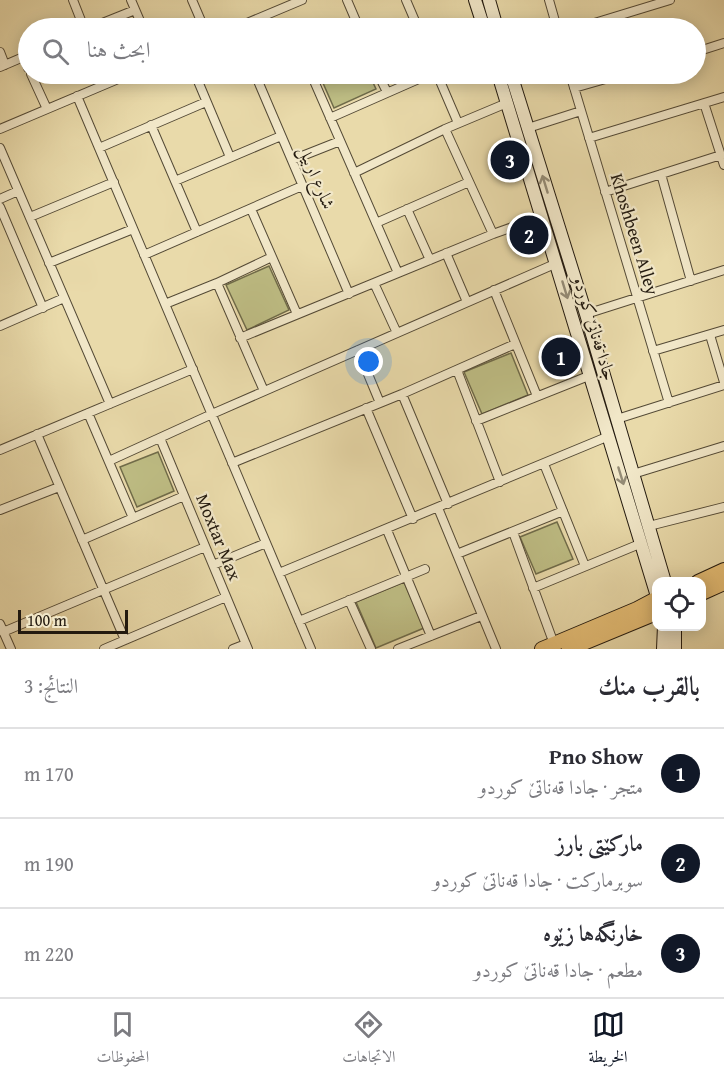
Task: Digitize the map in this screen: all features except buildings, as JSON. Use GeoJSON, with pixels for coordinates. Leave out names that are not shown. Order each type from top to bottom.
{"type":"FeatureCollection","features":[{"type":"Feature","properties":{"kind":"main road"},"geometry":{"type":"LineString","coordinates":[[706,578],[724,570]]}},
{"type":"Feature","properties":{"kind":"main road"},"geometry":{"type":"LineString","coordinates":[[706,591],[724,583]]}},
{"type":"Feature","properties":{"kind":"main road"},"geometry":{"type":"LineString","coordinates":[[548,647],[652,602]]}},
{"type":"Feature","properties":{"kind":"main road"},"geometry":{"type":"LineString","coordinates":[[569,649],[652,615]]}},
{"type":"Feature","properties":{"kind":"street"},"geometry":{"type":"LineString","coordinates":[[73,0],[80,18]]}},
{"type":"Feature","properties":{"kind":"street"},"geometry":{"type":"LineString","coordinates":[[131,0],[139,18]]}},
{"type":"Feature","properties":{"kind":"street"},"geometry":{"type":"LineString","coordinates":[[192,0],[200,18]]}},
{"type":"Feature","properties":{"kind":"street"},"geometry":{"type":"LineString","coordinates":[[260,18],[302,0]]}},
{"type":"Feature","properties":{"kind":"street"},"geometry":{"type":"LineString","coordinates":[[347,0],[355,18]]}},
{"type":"Feature","properties":{"kind":"street"},"geometry":{"type":"LineString","coordinates":[[406,0],[414,18]]}},
{"type":"Feature","properties":{"kind":"street"},"geometry":{"type":"LineString","coordinates":[[475,0],[481,18]]}},
{"type":"Feature","properties":{"kind":"street"},"geometry":{"type":"LineString","coordinates":[[489,0],[494,18]]}},
{"type":"Feature","properties":{"kind":"street"},"geometry":{"type":"LineString","coordinates":[[549,0],[554,18]]}},
{"type":"Feature","properties":{"kind":"street"},"geometry":{"type":"LineString","coordinates":[[611,18],[670,0]]}},
{"type":"Feature","properties":{"kind":"street"},"geometry":{"type":"LineString","coordinates":[[115,18],[135,10]]}},
{"type":"Feature","properties":{"kind":"street"},"geometry":{"type":"LineString","coordinates":[[706,49],[724,43]]}},
{"type":"Feature","properties":{"kind":"street"},"geometry":{"type":"LineString","coordinates":[[0,52],[3,66],[18,59]]}},
{"type":"Feature","properties":{"kind":"street"},"geometry":{"type":"LineString","coordinates":[[36,84],[47,109]]}},
{"type":"Feature","properties":{"kind":"street"},"geometry":{"type":"LineString","coordinates":[[0,129],[106,84]]}},
{"type":"Feature","properties":{"kind":"street"},"geometry":{"type":"LineString","coordinates":[[199,84],[230,157]]}},
{"type":"Feature","properties":{"kind":"street","name":"شارع اربيل"},"geometry":{"type":"LineString","coordinates":[[259,84],[349,294]]}},
{"type":"Feature","properties":{"kind":"street"},"geometry":{"type":"LineString","coordinates":[[315,84],[398,273]]}},
{"type":"Feature","properties":{"kind":"street"},"geometry":{"type":"LineString","coordinates":[[383,84],[387,92]]}},
{"type":"Feature","properties":{"kind":"street"},"geometry":{"type":"LineString","coordinates":[[330,118],[406,84]]}},
{"type":"Feature","properties":{"kind":"street"},"geometry":{"type":"LineString","coordinates":[[441,84],[458,123]]}},
{"type":"Feature","properties":{"kind":"street","name":"جادا قەناتێ کوردو"},"geometry":{"type":"LineString","coordinates":[[501,84],[652,577]]}},
{"type":"Feature","properties":{"kind":"street","name":"جادا قەناتێ کوردو"},"geometry":{"type":"LineString","coordinates":[[514,84],[586,314],[664,577]]}},
{"type":"Feature","properties":{"kind":"street","name":"Khoshbeen Alley"},"geometry":{"type":"LineString","coordinates":[[573,84],[669,403]]}},
{"type":"Feature","properties":{"kind":"street"},"geometry":{"type":"LineString","coordinates":[[574,88],[588,84]]}},
{"type":"Feature","properties":{"kind":"street"},"geometry":{"type":"LineString","coordinates":[[77,96],[311,649]]}},
{"type":"Feature","properties":{"kind":"street"},"geometry":{"type":"LineString","coordinates":[[589,138],[724,97]]}},
{"type":"Feature","properties":{"kind":"street"},"geometry":{"type":"LineString","coordinates":[[99,148],[207,102]]}},
{"type":"Feature","properties":{"kind":"street"},"geometry":{"type":"LineString","coordinates":[[354,173],[458,123],[507,103]]}},
{"type":"Feature","properties":{"kind":"street"},"geometry":{"type":"LineString","coordinates":[[704,103],[724,165]]}},
{"type":"Feature","properties":{"kind":"street"},"geometry":{"type":"LineString","coordinates":[[528,128],[581,111]]}},
{"type":"Feature","properties":{"kind":"street"},"geometry":{"type":"LineString","coordinates":[[151,125],[196,232]]}},
{"type":"Feature","properties":{"kind":"street"},"geometry":{"type":"LineString","coordinates":[[445,129],[493,234]]}},
{"type":"Feature","properties":{"kind":"street"},"geometry":{"type":"LineString","coordinates":[[175,181],[281,136]]}},
{"type":"Feature","properties":{"kind":"street"},"geometry":{"type":"LineString","coordinates":[[292,160],[340,141]]}},
{"type":"Feature","properties":{"kind":"street"},"geometry":{"type":"LineString","coordinates":[[0,148],[110,404]]}},
{"type":"Feature","properties":{"kind":"street"},"geometry":{"type":"LineString","coordinates":[[605,192],[721,155]]}},
{"type":"Feature","properties":{"kind":"street"},"geometry":{"type":"LineString","coordinates":[[661,174],[691,281]]}},
{"type":"Feature","properties":{"kind":"street"},"geometry":{"type":"LineString","coordinates":[[30,218],[114,182]]}},
{"type":"Feature","properties":{"kind":"street"},"geometry":{"type":"LineString","coordinates":[[376,223],[470,182]]}},
{"type":"Feature","properties":{"kind":"street"},"geometry":{"type":"LineString","coordinates":[[144,255],[302,186]]}},
{"type":"Feature","properties":{"kind":"street"},"geometry":{"type":"LineString","coordinates":[[0,199],[18,191]]}},
{"type":"Feature","properties":{"kind":"street"},"geometry":{"type":"LineString","coordinates":[[0,207],[43,308]]}},
{"type":"Feature","properties":{"kind":"street"},"geometry":{"type":"LineString","coordinates":[[251,209],[297,314]]}},
{"type":"Feature","properties":{"kind":"street"},"geometry":{"type":"LineString","coordinates":[[407,209],[430,260]]}},
{"type":"Feature","properties":{"kind":"street"},"geometry":{"type":"LineString","coordinates":[[240,338],[493,234],[543,216]]}},
{"type":"Feature","properties":{"kind":"street"},"geometry":{"type":"LineString","coordinates":[[50,263],[133,229]]}},
{"type":"Feature","properties":{"kind":"street"},"geometry":{"type":"LineString","coordinates":[[446,253],[467,302]]}},
{"type":"Feature","properties":{"kind":"street"},"geometry":{"type":"LineString","coordinates":[[165,304],[272,257]]}},
{"type":"Feature","properties":{"kind":"street"},"geometry":{"type":"LineString","coordinates":[[109,461],[557,263]]}},
{"type":"Feature","properties":{"kind":"street"},"geometry":{"type":"LineString","coordinates":[[586,314],[724,270]]}},
{"type":"Feature","properties":{"kind":"street"},"geometry":{"type":"LineString","coordinates":[[217,283],[264,391]]}},
{"type":"Feature","properties":{"kind":"street"},"geometry":{"type":"LineString","coordinates":[[374,284],[397,333]]}},
{"type":"Feature","properties":{"kind":"street"},"geometry":{"type":"LineString","coordinates":[[494,290],[537,396]]}},
{"type":"Feature","properties":{"kind":"street"},"geometry":{"type":"LineString","coordinates":[[0,326],[64,298]]}},
{"type":"Feature","properties":{"kind":"street"},"geometry":{"type":"LineString","coordinates":[[653,351],[724,330]]}},
{"type":"Feature","properties":{"kind":"street"},"geometry":{"type":"LineString","coordinates":[[617,419],[724,384],[710,335]]}},
{"type":"Feature","properties":{"kind":"street"},"geometry":{"type":"LineString","coordinates":[[232,463],[402,394],[515,344]]}},
{"type":"Feature","properties":{"kind":"street"},"geometry":{"type":"LineString","coordinates":[[358,350],[380,403]]}},
{"type":"Feature","properties":{"kind":"street"},"geometry":{"type":"LineString","coordinates":[[0,450],[193,369]]}},
{"type":"Feature","properties":{"kind":"street"},"geometry":{"type":"LineString","coordinates":[[457,370],[500,482]]}},
{"type":"Feature","properties":{"kind":"street"},"geometry":{"type":"LineString","coordinates":[[476,421],[591,375]]}},
{"type":"Feature","properties":{"kind":"street"},"geometry":{"type":"LineString","coordinates":[[402,394],[448,504]]}},
{"type":"Feature","properties":{"kind":"street"},"geometry":{"type":"LineString","coordinates":[[366,408],[413,519]]}},
{"type":"Feature","properties":{"kind":"street"},"geometry":{"type":"LineString","coordinates":[[88,413],[133,518]]}},
{"type":"Feature","properties":{"kind":"street"},"geometry":{"type":"LineString","coordinates":[[37,434],[125,640]]}},
{"type":"Feature","properties":{"kind":"street"},"geometry":{"type":"LineString","coordinates":[[279,573],[609,436]]}},
{"type":"Feature","properties":{"kind":"street","name":"Moxtar Max"},"geometry":{"type":"LineString","coordinates":[[160,438],[247,646]]}},
{"type":"Feature","properties":{"kind":"street"},"geometry":{"type":"LineString","coordinates":[[633,474],[724,447]]}},
{"type":"Feature","properties":{"kind":"street"},"geometry":{"type":"LineString","coordinates":[[544,464],[585,566]]}},
{"type":"Feature","properties":{"kind":"street"},"geometry":{"type":"LineString","coordinates":[[0,510],[59,487]]}},
{"type":"Feature","properties":{"kind":"street"},"geometry":{"type":"LineString","coordinates":[[82,540],[184,496]]}},
{"type":"Feature","properties":{"kind":"street"},"geometry":{"type":"LineString","coordinates":[[649,526],[724,507]]}},
{"type":"Feature","properties":{"kind":"street"},"geometry":{"type":"LineString","coordinates":[[438,508],[496,649]]}},
{"type":"Feature","properties":{"kind":"street"},"geometry":{"type":"LineString","coordinates":[[457,554],[563,511]]}},
{"type":"Feature","properties":{"kind":"street"},"geometry":{"type":"LineString","coordinates":[[387,530],[431,636]]}},
{"type":"Feature","properties":{"kind":"street"},"geometry":{"type":"LineString","coordinates":[[513,532],[533,588],[548,647]]}},
{"type":"Feature","properties":{"kind":"street"},"geometry":{"type":"LineString","coordinates":[[213,565],[266,543]]}},
{"type":"Feature","properties":{"kind":"street"},"geometry":{"type":"LineString","coordinates":[[533,588],[642,543]]}},
{"type":"Feature","properties":{"kind":"street"},"geometry":{"type":"LineString","coordinates":[[11,649],[2,628],[205,547]]}},
{"type":"Feature","properties":{"kind":"street"},"geometry":{"type":"LineString","coordinates":[[299,621],[425,569]]}},
{"type":"Feature","properties":{"kind":"street"},"geometry":{"type":"LineString","coordinates":[[104,649],[226,597]]}},
{"type":"Feature","properties":{"kind":"street"},"geometry":{"type":"LineString","coordinates":[[349,600],[371,649]]}},
{"type":"Feature","properties":{"kind":"street"},"geometry":{"type":"LineString","coordinates":[[398,649],[481,616]]}},
{"type":"Feature","properties":{"kind":"street"},"geometry":{"type":"LineString","coordinates":[[663,649],[664,631]]}},
{"type":"Feature","properties":{"kind":"street"},"geometry":{"type":"LineString","coordinates":[[675,631],[675,649]]}},
{"type":"Feature","properties":{"kind":"street"},"geometry":{"type":"LineString","coordinates":[[233,649],[247,646]]}},
{"type":"Feature","properties":{"kind":"shaded area"},"geometry":{"type":"Polygon","coordinates":[[[323,84],[374,84],[376,89],[334,108],[323,84]]]}},
{"type":"Feature","properties":{"kind":"shaded area"},"geometry":{"type":"Polygon","coordinates":[[[269,266],[289,310],[247,330],[226,285],[269,266]]]}},
{"type":"Feature","properties":{"kind":"shaded area"},"geometry":{"type":"Polygon","coordinates":[[[511,353],[528,395],[482,414],[464,372],[511,353]]]}},
{"type":"Feature","properties":{"kind":"shaded area"},"geometry":{"type":"Polygon","coordinates":[[[158,452],[174,491],[137,507],[120,467],[158,452]]]}},
{"type":"Feature","properties":{"kind":"shaded area"},"geometry":{"type":"Polygon","coordinates":[[[557,522],[573,559],[536,574],[520,537],[557,522]]]}},
{"type":"Feature","properties":{"kind":"shaded area"},"geometry":{"type":"Polygon","coordinates":[[[404,582],[424,628],[376,648],[356,602],[404,582]]]}},
{"type":"Feature","properties":{"kind":"place","name":"خارنگەها زێوە"},"geometry":{"type":"Point","coordinates":[510,160]}},
{"type":"Feature","properties":{"kind":"place","name":"مارکێتی بارز"},"geometry":{"type":"Point","coordinates":[529,235]}},
{"type":"Feature","properties":{"kind":"place","name":"Pno Show"},"geometry":{"type":"Point","coordinates":[561,357]}}]}
